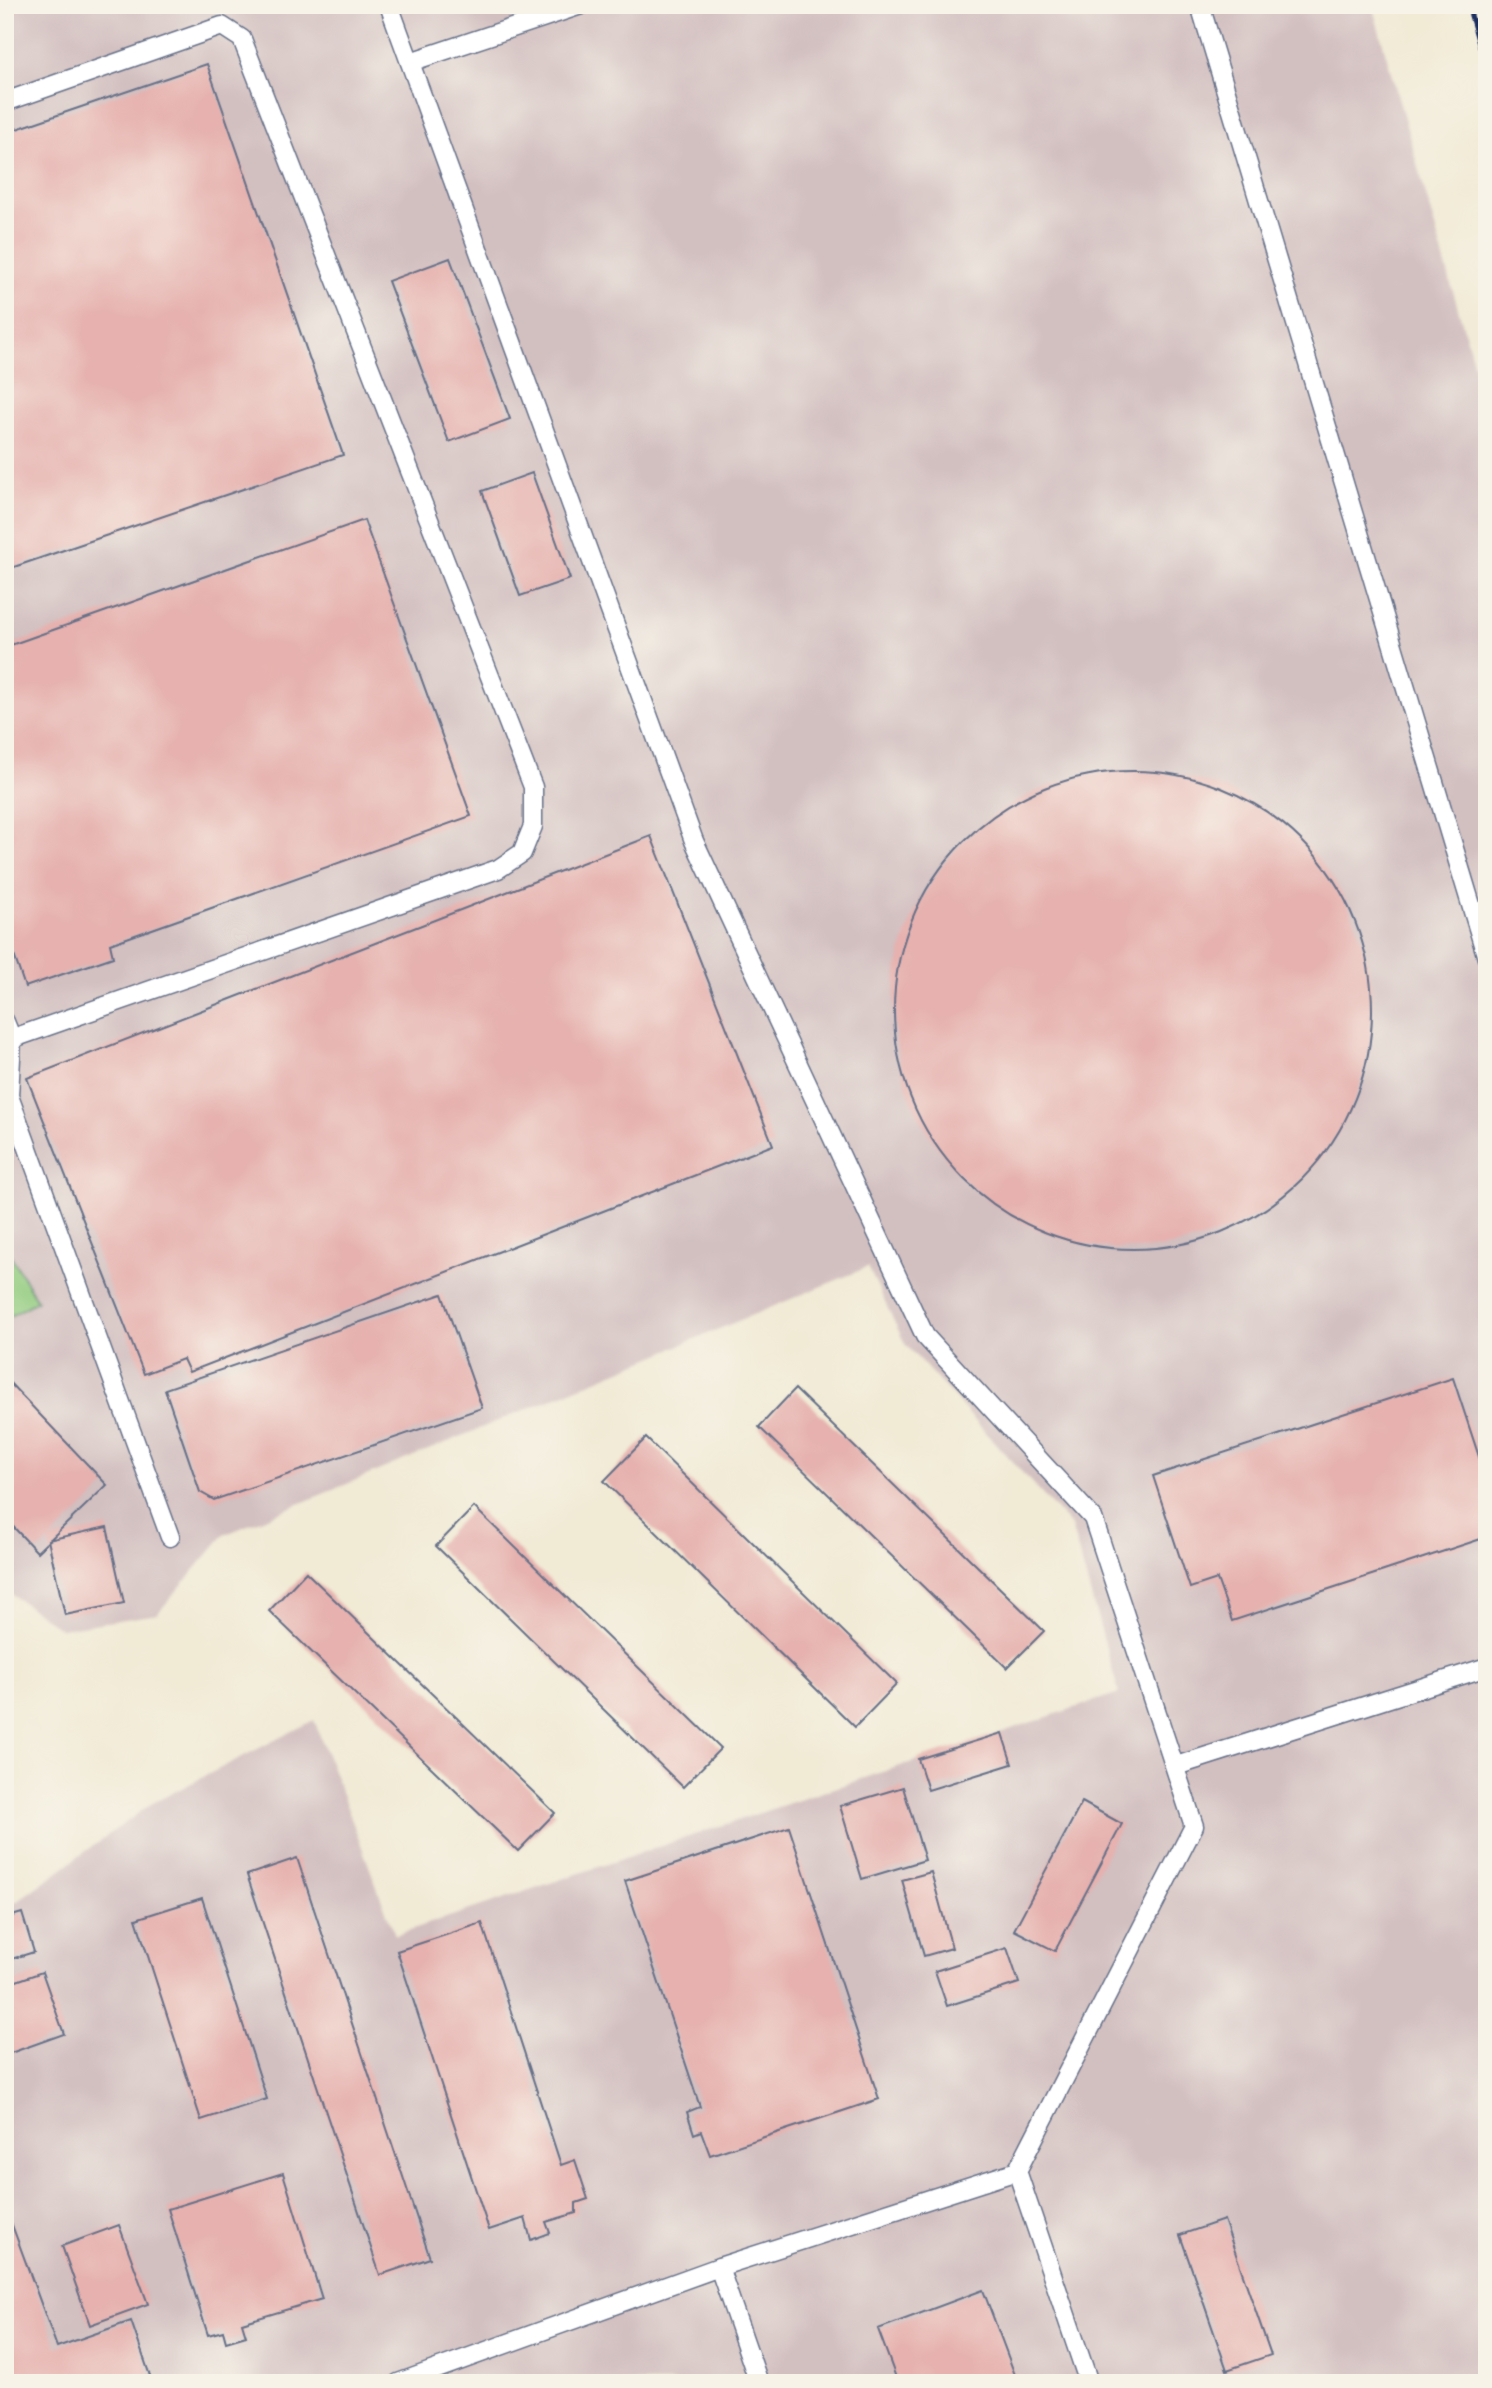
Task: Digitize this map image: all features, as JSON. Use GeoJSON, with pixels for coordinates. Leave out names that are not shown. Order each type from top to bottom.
{"type":"FeatureCollection","features":[{"type":"Feature","properties":{"kind":"lane"},"geometry":{"type":"LineString","coordinates":[[389,5],[694,841],[925,1336],[1093,1518],[1194,1826],[1017,2171],[719,2267],[398,2383]]}},
{"type":"Feature","properties":{"kind":"lane"},"geometry":{"type":"LineString","coordinates":[[410,62],[581,5]]}},
{"type":"Feature","properties":{"kind":"lane"},"geometry":{"type":"LineString","coordinates":[[1200,5],[1487,958]]}},
{"type":"Feature","properties":{"kind":"lane"},"geometry":{"type":"LineString","coordinates":[[5,102],[222,26],[242,39],[533,786],[533,826],[522,853],[498,869],[7,1034],[9,1096],[170,1537]]}},
{"type":"Feature","properties":{"kind":"lane"},"geometry":{"type":"LineString","coordinates":[[1176,1766],[1487,1667]]}},
{"type":"Feature","properties":{"kind":"lane"},"geometry":{"type":"LineString","coordinates":[[1017,2171],[1089,2383]]}},
{"type":"Feature","properties":{"kind":"lane"},"geometry":{"type":"LineString","coordinates":[[719,2267],[759,2383]]}},
{"type":"Feature","properties":{"kind":"shaded area"},"geometry":{"type":"Polygon","coordinates":[[[5,5],[1372,5],[1487,411],[1487,2383],[5,2383],[5,1910],[151,1804],[314,1720],[395,1935],[1119,1693],[1071,1526],[905,1344],[868,1267],[224,1535],[157,1614],[61,1629],[5,1590],[5,5]]]}},
{"type":"Feature","properties":{"kind":"green space"},"geometry":{"type":"Polygon","coordinates":[[[5,1246],[37,1301],[5,1319],[5,1246]]]}},
{"type":"Feature","properties":{"kind":"building"},"geometry":{"type":"Polygon","coordinates":[[[207,64],[343,455],[5,570],[5,133],[207,64]]]}},
{"type":"Feature","properties":{"kind":"building"},"geometry":{"type":"Polygon","coordinates":[[[450,258],[510,419],[449,442],[388,281],[450,258]]]}},
{"type":"Feature","properties":{"kind":"building"},"geometry":{"type":"Polygon","coordinates":[[[532,473],[570,579],[520,596],[482,491],[532,473]]]}},
{"type":"Feature","properties":{"kind":"building"},"geometry":{"type":"Polygon","coordinates":[[[364,520],[471,816],[110,944],[113,957],[25,987],[5,929],[5,647],[364,520]]]}},
{"type":"Feature","properties":{"kind":"building"},"geometry":{"type":"Polygon","coordinates":[[[1133,771],[1180,776],[1224,789],[1266,811],[1302,841],[1332,877],[1354,919],[1367,963],[1372,1010],[1367,1057],[1354,1101],[1332,1143],[1302,1179],[1266,1209],[1224,1231],[1180,1244],[1133,1249],[1086,1244],[1042,1231],[1000,1209],[964,1179],[934,1143],[912,1101],[899,1057],[894,1010],[899,963],[912,919],[934,877],[964,841],[1000,811],[1042,789],[1086,776],[1133,771]]]}},
{"type":"Feature","properties":{"kind":"building"},"geometry":{"type":"Polygon","coordinates":[[[651,836],[773,1145],[189,1372],[183,1359],[144,1374],[27,1078],[651,836]]]}},
{"type":"Feature","properties":{"kind":"building"},"geometry":{"type":"Polygon","coordinates":[[[442,1294],[482,1408],[214,1500],[200,1492],[165,1389],[442,1294]]]}},
{"type":"Feature","properties":{"kind":"building"},"geometry":{"type":"Polygon","coordinates":[[[5,1378],[107,1485],[37,1552],[5,1518],[5,1378]]]}},
{"type":"Feature","properties":{"kind":"building"},"geometry":{"type":"Polygon","coordinates":[[[1453,1378],[1487,1481],[1487,1537],[1232,1621],[1217,1579],[1190,1588],[1153,1476],[1453,1378]]]}},
{"type":"Feature","properties":{"kind":"building"},"geometry":{"type":"Polygon","coordinates":[[[795,1389],[1044,1631],[1007,1668],[759,1427],[795,1389]]]}},
{"type":"Feature","properties":{"kind":"building"},"geometry":{"type":"Polygon","coordinates":[[[646,1438],[897,1684],[855,1727],[604,1481],[646,1438]]]}},
{"type":"Feature","properties":{"kind":"building"},"geometry":{"type":"Polygon","coordinates":[[[474,1507],[721,1748],[683,1787],[436,1546],[474,1507]]]}},
{"type":"Feature","properties":{"kind":"building"},"geometry":{"type":"Polygon","coordinates":[[[107,1527],[124,1603],[65,1615],[48,1540],[107,1527]]]}},
{"type":"Feature","properties":{"kind":"building"},"geometry":{"type":"Polygon","coordinates":[[[306,1572],[555,1813],[518,1851],[269,1611],[306,1572]]]}},
{"type":"Feature","properties":{"kind":"building"},"geometry":{"type":"Polygon","coordinates":[[[1002,1733],[1012,1764],[928,1790],[918,1759],[1002,1733]]]}},
{"type":"Feature","properties":{"kind":"building"},"geometry":{"type":"Polygon","coordinates":[[[903,1787],[925,1860],[862,1879],[840,1806],[903,1787]]]}},
{"type":"Feature","properties":{"kind":"building"},"geometry":{"type":"Polygon","coordinates":[[[1082,1802],[1122,1824],[1055,1951],[1014,1930],[1082,1802]]]}},
{"type":"Feature","properties":{"kind":"building"},"geometry":{"type":"Polygon","coordinates":[[[789,1827],[879,2099],[710,2155],[701,2131],[694,2134],[687,2112],[700,2107],[625,1881],[789,1827]]]}},
{"type":"Feature","properties":{"kind":"building"},"geometry":{"type":"Polygon","coordinates":[[[297,1858],[430,2258],[380,2275],[247,1875],[297,1858]]]}},
{"type":"Feature","properties":{"kind":"building"},"geometry":{"type":"Polygon","coordinates":[[[931,1872],[952,1948],[924,1956],[902,1880],[931,1872]]]}},
{"type":"Feature","properties":{"kind":"building"},"geometry":{"type":"Polygon","coordinates":[[[202,1898],[267,2099],[201,2120],[136,1919],[202,1898]]]}},
{"type":"Feature","properties":{"kind":"building"},"geometry":{"type":"Polygon","coordinates":[[[22,1913],[34,1952],[5,1961],[5,1918],[22,1913]]]}},
{"type":"Feature","properties":{"kind":"building"},"geometry":{"type":"Polygon","coordinates":[[[482,1923],[561,2165],[575,2160],[588,2199],[576,2203],[576,2213],[546,2222],[550,2233],[531,2240],[525,2218],[489,2230],[397,1951],[482,1923]]]}},
{"type":"Feature","properties":{"kind":"building"},"geometry":{"type":"Polygon","coordinates":[[[1007,1948],[1019,1983],[947,2006],[935,1971],[1007,1948]]]}},
{"type":"Feature","properties":{"kind":"building"},"geometry":{"type":"Polygon","coordinates":[[[42,1972],[64,2034],[5,2055],[5,1985],[42,1972]]]}},
{"type":"Feature","properties":{"kind":"building"},"geometry":{"type":"Polygon","coordinates":[[[283,2173],[322,2299],[242,2323],[246,2336],[226,2342],[223,2331],[208,2335],[168,2209],[283,2173]]]}},
{"type":"Feature","properties":{"kind":"building"},"geometry":{"type":"Polygon","coordinates":[[[5,2206],[57,2347],[131,2321],[150,2376],[133,2383],[5,2383],[5,2206]]]}},
{"type":"Feature","properties":{"kind":"building"},"geometry":{"type":"Polygon","coordinates":[[[1224,2220],[1271,2355],[1227,2370],[1180,2235],[1224,2220]]]}},
{"type":"Feature","properties":{"kind":"building"},"geometry":{"type":"Polygon","coordinates":[[[119,2225],[148,2304],[90,2325],[62,2246],[119,2225]]]}},
{"type":"Feature","properties":{"kind":"building"},"geometry":{"type":"Polygon","coordinates":[[[983,2290],[1018,2383],[898,2383],[878,2329],[983,2290]]]}},
{"type":"Feature","properties":{"kind":"railway"},"geometry":{"type":"LineString","coordinates":[[1468,5],[1487,72]]}}]}
